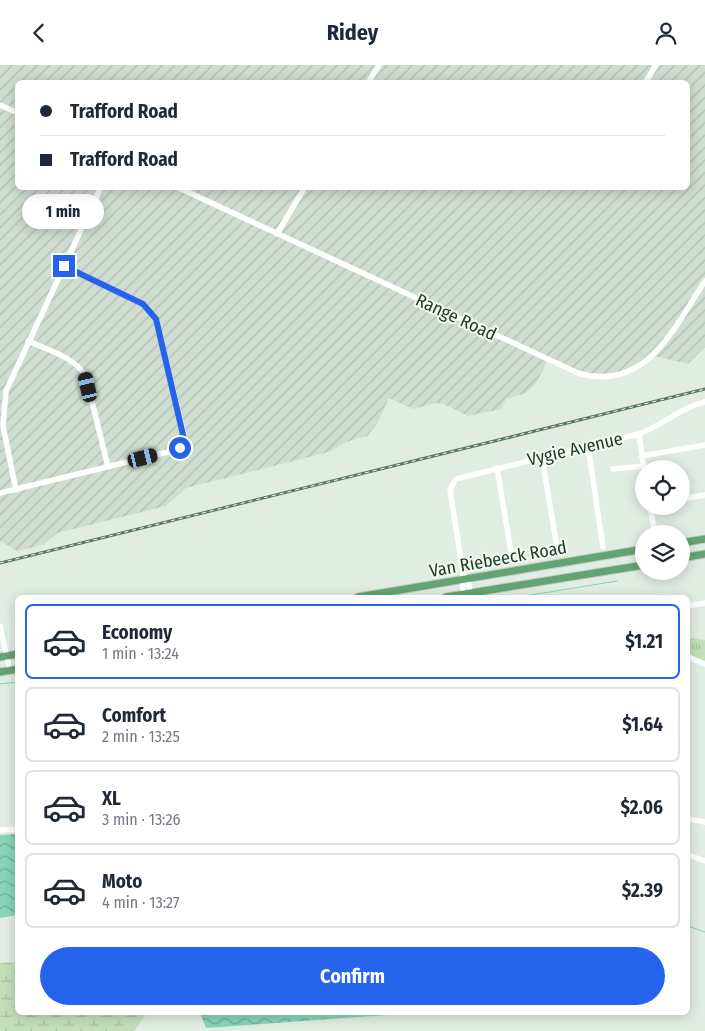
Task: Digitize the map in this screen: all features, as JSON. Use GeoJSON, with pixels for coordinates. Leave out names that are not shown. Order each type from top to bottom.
{"type":"FeatureCollection","features":[{"type":"Feature","properties":{"kind":"main road"},"geometry":{"type":"LineString","coordinates":[[690,542],[705,539]]}},
{"type":"Feature","properties":{"kind":"main road","name":"Van Riebeeck Road"},"geometry":{"type":"LineString","coordinates":[[369,595],[635,550]]}},
{"type":"Feature","properties":{"kind":"main road"},"geometry":{"type":"LineString","coordinates":[[690,556],[705,554]]}},
{"type":"Feature","properties":{"kind":"main road","name":"Van Riebeeck Road"},"geometry":{"type":"LineString","coordinates":[[473,595],[635,567]]}},
{"type":"Feature","properties":{"kind":"main road"},"geometry":{"type":"LineString","coordinates":[[0,672],[14,670]]}},
{"type":"Feature","properties":{"kind":"street"},"geometry":{"type":"LineString","coordinates":[[370,80],[379,65]]}},
{"type":"Feature","properties":{"kind":"street"},"geometry":{"type":"LineString","coordinates":[[647,80],[656,65]]}},
{"type":"Feature","properties":{"kind":"street"},"geometry":{"type":"LineString","coordinates":[[0,105],[15,112]]}},
{"type":"Feature","properties":{"kind":"street"},"geometry":{"type":"LineString","coordinates":[[16,489],[3,425],[3,405],[8,383],[100,190]]}},
{"type":"Feature","properties":{"kind":"street","name":"Range Road"},"geometry":{"type":"LineString","coordinates":[[183,190],[578,373],[590,376],[620,375],[649,360],[662,345],[705,281]]}},
{"type":"Feature","properties":{"kind":"street"},"geometry":{"type":"LineString","coordinates":[[278,234],[303,190]]}},
{"type":"Feature","properties":{"kind":"street"},"geometry":{"type":"LineString","coordinates":[[0,493],[180,448],[184,439],[160,333],[153,314],[143,304],[64,266]]}},
{"type":"Feature","properties":{"kind":"street"},"geometry":{"type":"LineString","coordinates":[[28,341],[75,363],[82,370],[86,377],[108,467]]}},
{"type":"Feature","properties":{"kind":"street","name":"Vygie Avenue"},"geometry":{"type":"LineString","coordinates":[[464,578],[450,493],[451,485],[458,477],[639,434],[652,429],[688,407],[705,402]]}},
{"type":"Feature","properties":{"kind":"street"},"geometry":{"type":"LineString","coordinates":[[639,434],[643,460]]}},
{"type":"Feature","properties":{"kind":"street"},"geometry":{"type":"LineString","coordinates":[[642,456],[705,445]]}},
{"type":"Feature","properties":{"kind":"street"},"geometry":{"type":"LineString","coordinates":[[588,446],[603,547]]}},
{"type":"Feature","properties":{"kind":"street"},"geometry":{"type":"LineString","coordinates":[[542,457],[557,547]]}},
{"type":"Feature","properties":{"kind":"street"},"geometry":{"type":"LineString","coordinates":[[497,468],[512,559]]}},
{"type":"Feature","properties":{"kind":"street"},"geometry":{"type":"LineString","coordinates":[[612,469],[635,468]]}},
{"type":"Feature","properties":{"kind":"street"},"geometry":{"type":"LineString","coordinates":[[690,498],[705,495]]}},
{"type":"Feature","properties":{"kind":"street"},"geometry":{"type":"LineString","coordinates":[[464,578],[467,595]]}},
{"type":"Feature","properties":{"kind":"street"},"geometry":{"type":"LineString","coordinates":[[690,606],[705,603]]}},
{"type":"Feature","properties":{"kind":"street"},"geometry":{"type":"LineString","coordinates":[[0,626],[4,656],[14,670]]}},
{"type":"Feature","properties":{"kind":"street"},"geometry":{"type":"LineString","coordinates":[[690,658],[705,663]]}},
{"type":"Feature","properties":{"kind":"street"},"geometry":{"type":"LineString","coordinates":[[690,819],[705,821]]}},
{"type":"Feature","properties":{"kind":"street"},"geometry":{"type":"LineString","coordinates":[[0,830],[15,829]]}},
{"type":"Feature","properties":{"kind":"street"},"geometry":{"type":"LineString","coordinates":[[690,856],[705,861]]}},
{"type":"Feature","properties":{"kind":"shaded area"},"geometry":{"type":"Polygon","coordinates":[[[0,65],[705,65],[705,347],[688,364],[654,356],[622,374],[578,374],[547,362],[535,385],[526,393],[506,399],[501,409],[468,416],[444,404],[436,403],[413,409],[389,398],[377,424],[367,436],[346,442],[329,452],[186,488],[166,506],[57,533],[43,545],[17,551],[0,541],[0,65]]]}},
{"type":"Feature","properties":{"kind":"green space"},"geometry":{"type":"Polygon","coordinates":[[[690,638],[705,640],[705,662],[690,654],[690,638]]]}},
{"type":"Feature","properties":{"kind":"green space"},"geometry":{"type":"Polygon","coordinates":[[[15,962],[15,1015],[146,1015],[134,1031],[0,1031],[0,963],[15,962]]]}},
{"type":"Feature","properties":{"kind":"water"},"geometry":{"type":"Polygon","coordinates":[[[15,834],[15,915],[0,918],[0,835],[15,834]]]}},
{"type":"Feature","properties":{"kind":"water"},"geometry":{"type":"Polygon","coordinates":[[[201,1015],[386,1015],[206,1028],[201,1015]]]}},
{"type":"Feature","properties":{"kind":"waterway"},"geometry":{"type":"LineString","coordinates":[[531,595],[617,581]]}},
{"type":"Feature","properties":{"kind":"waterway"},"geometry":{"type":"LineString","coordinates":[[0,684],[15,682]]}},
{"type":"Feature","properties":{"kind":"waterway"},"geometry":{"type":"LineString","coordinates":[[690,927],[705,932]]}},
{"type":"Feature","properties":{"kind":"railway"},"geometry":{"type":"LineString","coordinates":[[0,563],[705,389]]}},
{"type":"Feature","properties":{"kind":"route"},"geometry":{"type":"LineString","coordinates":[[64,266],[143,304],[153,314],[160,333],[184,439],[184,443],[180,448]]}}]}
